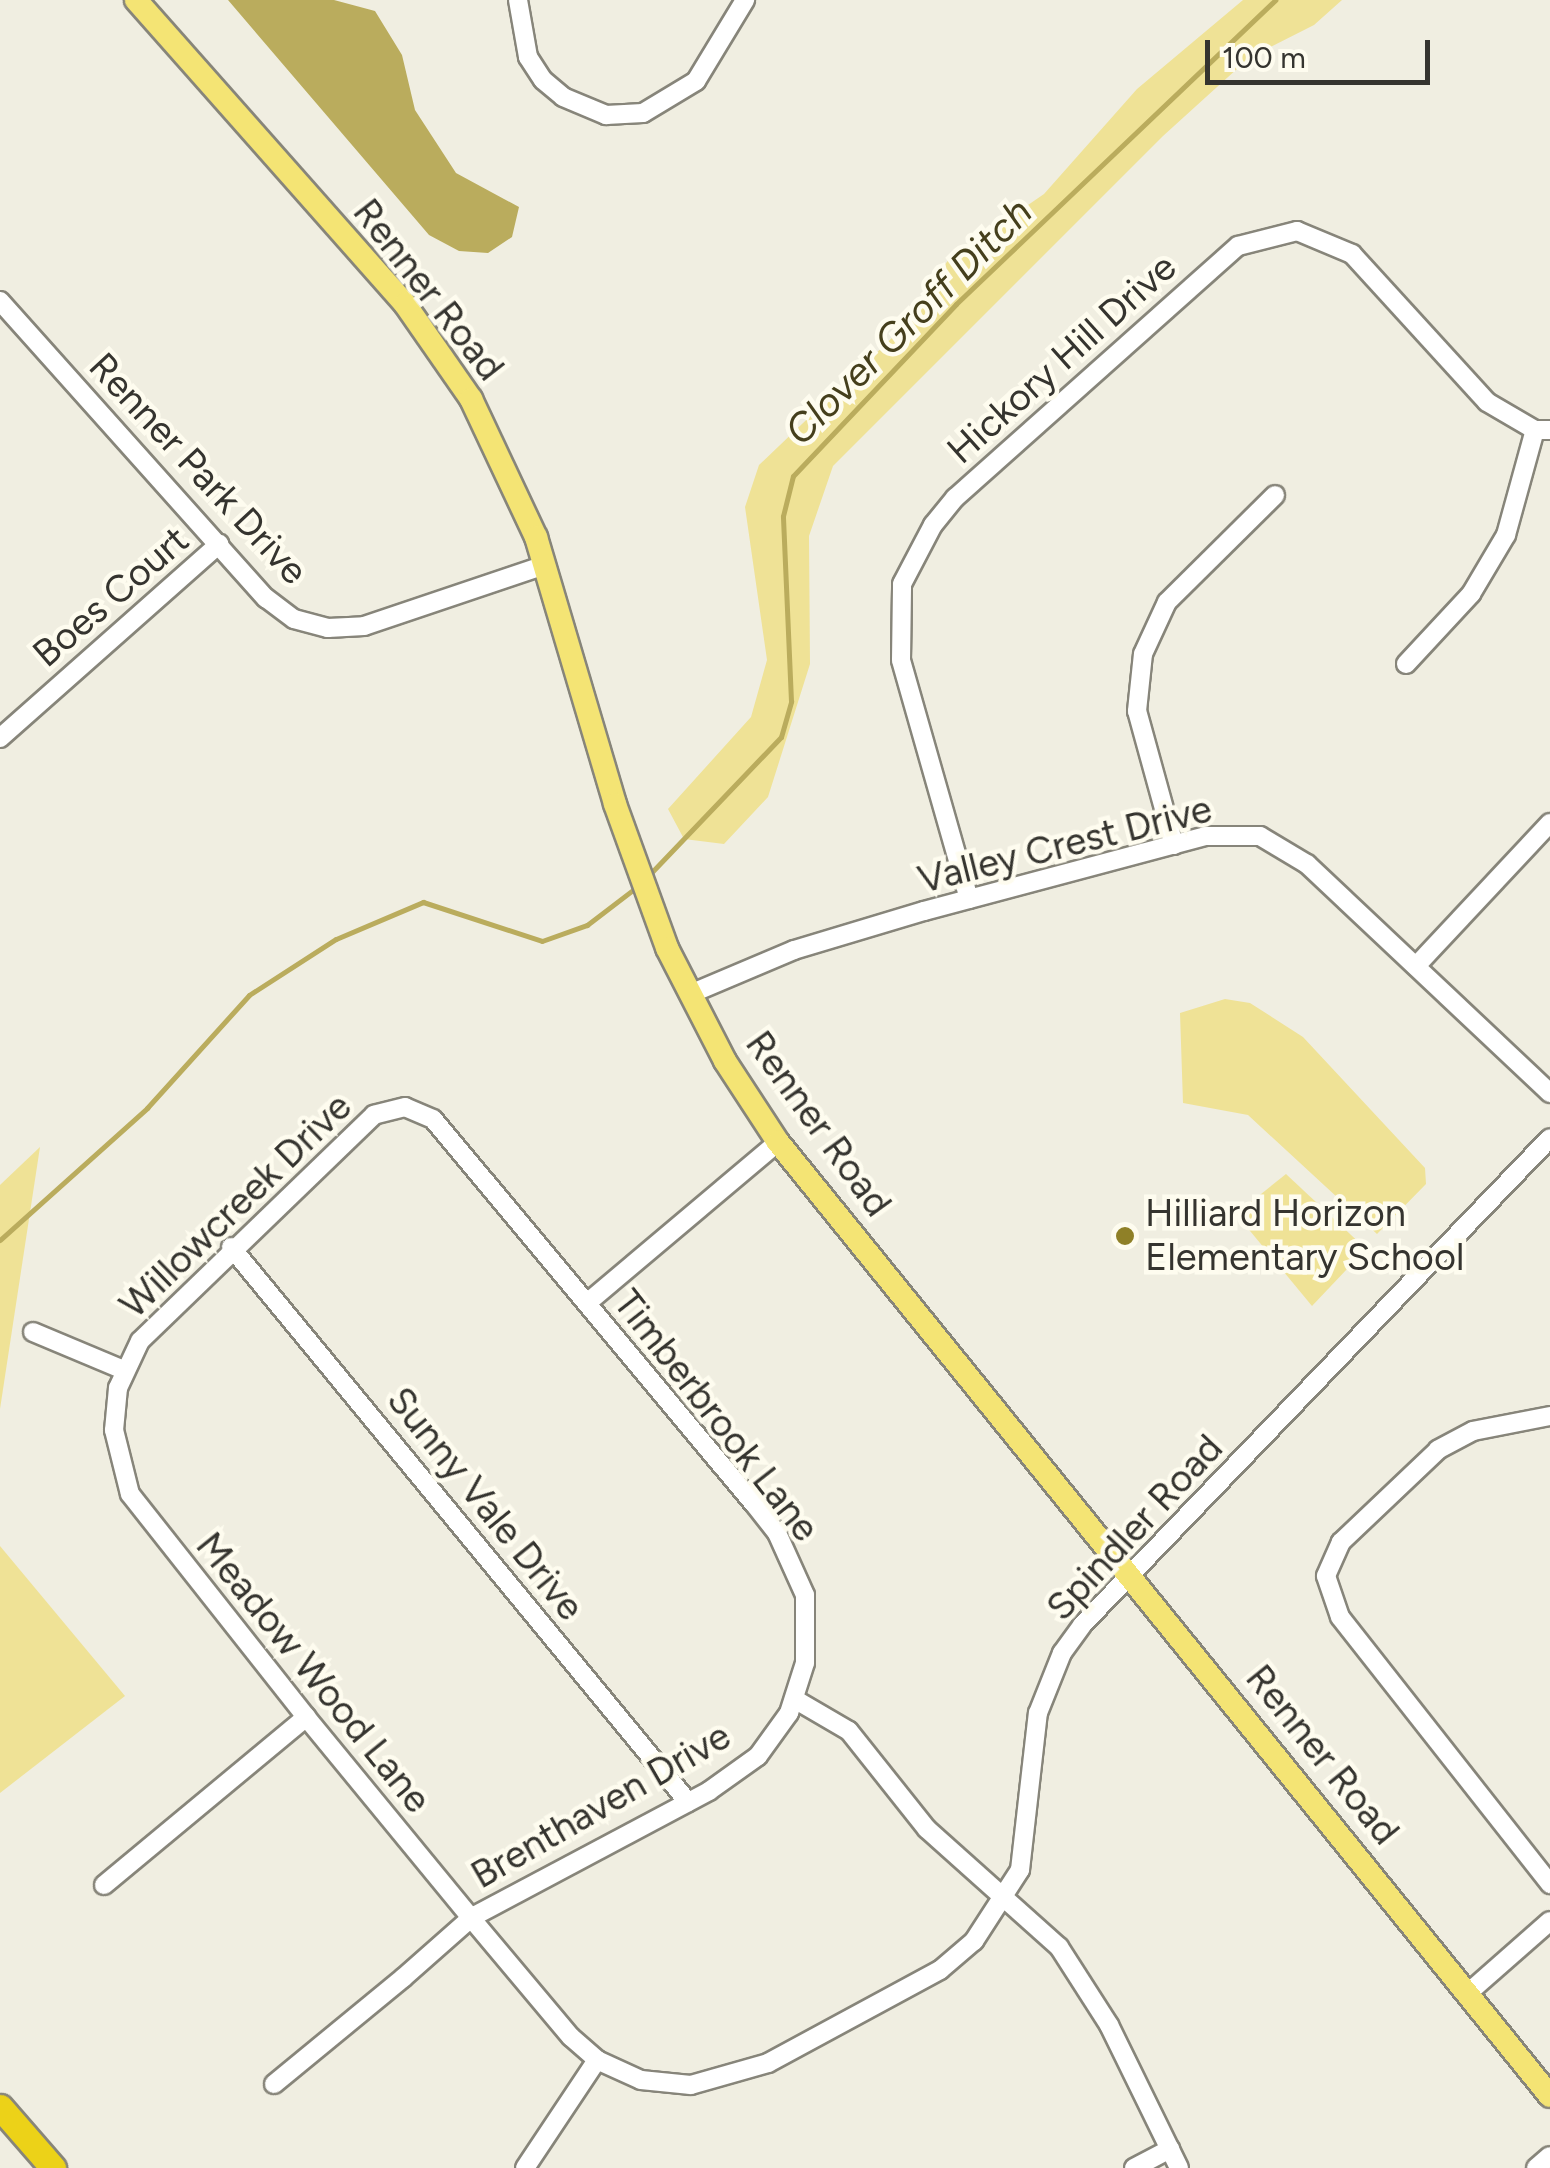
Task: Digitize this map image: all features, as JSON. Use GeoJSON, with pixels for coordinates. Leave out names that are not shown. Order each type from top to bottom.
{"type":"FeatureCollection","features":[{"type":"Feature","properties":{"kind":"highway"},"geometry":{"type":"LineString","coordinates":[[0,2108],[54,2168]]}},
{"type":"Feature","properties":{"kind":"main road","name":"Renner Road"},"geometry":{"type":"LineString","coordinates":[[136,0],[405,304],[446,361],[504,463],[545,565],[642,882],[690,994],[778,1142],[1133,1574],[1550,2096]]}},
{"type":"Feature","properties":{"kind":"street"},"geometry":{"type":"LineString","coordinates":[[518,0],[524,43],[543,80],[563,97],[606,115],[643,113],[671,102],[696,82],[745,0]]}},
{"type":"Feature","properties":{"kind":"street","name":"Hickory Hill Drive"},"geometry":{"type":"LineString","coordinates":[[969,899],[900,660],[896,621],[902,584],[933,524],[955,498],[1205,272],[1266,234],[1296,230],[1325,238],[1389,291],[1487,402],[1542,430]]}},
{"type":"Feature","properties":{"kind":"street","name":"Renner Park Drive"},"geometry":{"type":"LineString","coordinates":[[0,301],[279,609],[328,628],[364,626],[545,565]]}},
{"type":"Feature","properties":{"kind":"street"},"geometry":{"type":"LineString","coordinates":[[1406,664],[1472,594],[1506,535],[1542,430]]}},
{"type":"Feature","properties":{"kind":"street"},"geometry":{"type":"LineString","coordinates":[[1174,844],[1138,710],[1143,654],[1166,602],[1275,496]]}},
{"type":"Feature","properties":{"kind":"street","name":"Boes Court"},"geometry":{"type":"LineString","coordinates":[[0,738],[220,544]]}},
{"type":"Feature","properties":{"kind":"street"},"geometry":{"type":"LineString","coordinates":[[1416,966],[1550,823]]}},
{"type":"Feature","properties":{"kind":"street","name":"Valley Crest Drive"},"geometry":{"type":"LineString","coordinates":[[690,994],[794,950],[969,899],[1205,836],[1260,836],[1307,864],[1550,1094]]}},
{"type":"Feature","properties":{"kind":"street","name":"Willowcreek Drive"},"geometry":{"type":"LineString","coordinates":[[124,1370],[159,1316],[231,1247],[374,1115],[405,1107]]}},
{"type":"Feature","properties":{"kind":"street","name":"Timberbrook Lane"},"geometry":{"type":"LineString","coordinates":[[405,1107],[433,1118],[466,1153],[786,1550],[805,1595],[806,1663],[796,1700]]}},
{"type":"Feature","properties":{"kind":"street","name":"Spindler Road"},"geometry":{"type":"LineString","coordinates":[[597,2060],[641,2080],[691,2085],[768,2063],[940,1970],[974,1941],[1006,1898],[1027,1846],[1045,1688],[1082,1624],[1550,1138]]}},
{"type":"Feature","properties":{"kind":"street"},"geometry":{"type":"LineString","coordinates":[[586,1303],[778,1142]]}},
{"type":"Feature","properties":{"kind":"street","name":"Sunny Vale Drive"},"geometry":{"type":"LineString","coordinates":[[231,1247],[688,1802]]}},
{"type":"Feature","properties":{"kind":"street"},"geometry":{"type":"LineString","coordinates":[[34,1332],[124,1370]]}},
{"type":"Feature","properties":{"kind":"street","name":"Meadow Wood Lane"},"geometry":{"type":"LineString","coordinates":[[124,1370],[114,1430],[130,1494],[471,1918],[597,2060]]}},
{"type":"Feature","properties":{"kind":"street"},"geometry":{"type":"LineString","coordinates":[[1550,1416],[1474,1431],[1438,1450],[1342,1542],[1326,1576],[1340,1617],[1550,1884]]}},
{"type":"Feature","properties":{"kind":"street"},"geometry":{"type":"LineString","coordinates":[[796,1700],[850,1732],[928,1829],[1006,1898],[1074,1966],[1179,2168]]}},
{"type":"Feature","properties":{"kind":"street","name":"Brenthaven Drive"},"geometry":{"type":"LineString","coordinates":[[274,2084],[471,1918],[688,1802],[758,1756],[796,1700]]}},
{"type":"Feature","properties":{"kind":"street"},"geometry":{"type":"LineString","coordinates":[[104,1886],[306,1717]]}},
{"type":"Feature","properties":{"kind":"street"},"geometry":{"type":"LineString","coordinates":[[1468,1993],[1550,1920]]}},
{"type":"Feature","properties":{"kind":"street"},"geometry":{"type":"LineString","coordinates":[[525,2168],[597,2060]]}},
{"type":"Feature","properties":{"kind":"street"},"geometry":{"type":"LineString","coordinates":[[1134,2168],[1170,2149]]}},
{"type":"Feature","properties":{"kind":"street"},"geometry":{"type":"LineString","coordinates":[[1536,2168],[1550,2156]]}},
{"type":"Feature","properties":{"kind":"shaded area"},"geometry":{"type":"Polygon","coordinates":[[[228,0],[334,0],[375,11],[402,55],[415,110],[456,173],[519,207],[512,237],[488,253],[459,251],[429,235],[228,0]]]}},
{"type":"Feature","properties":{"kind":"shaded area"},"geometry":{"type":"Polygon","coordinates":[[[1243,0],[1342,0],[1314,25],[1249,58],[1163,136],[833,466],[809,536],[810,664],[768,797],[724,844],[684,839],[668,809],[751,717],[767,660],[745,507],[759,465],[894,336],[949,259],[1044,194],[1137,89],[1243,0]]]}},
{"type":"Feature","properties":{"kind":"shaded area"},"geometry":{"type":"Polygon","coordinates":[[[1225,999],[1250,1003],[1303,1037],[1425,1168],[1426,1184],[1377,1234],[1248,1115],[1183,1103],[1180,1013],[1225,999]]]}},
{"type":"Feature","properties":{"kind":"shaded area"},"geometry":{"type":"Polygon","coordinates":[[[40,1147],[0,1409],[0,1185],[40,1147]]]}},
{"type":"Feature","properties":{"kind":"shaded area"},"geometry":{"type":"Polygon","coordinates":[[[1286,1174],[1366,1249],[1312,1306],[1236,1214],[1286,1174]]]}},
{"type":"Feature","properties":{"kind":"shaded area"},"geometry":{"type":"Polygon","coordinates":[[[0,1546],[125,1696],[0,1793],[0,1546]]]}},
{"type":"Feature","properties":{"kind":"waterway","name":"Clover Groff Ditch"},"geometry":{"type":"LineString","coordinates":[[649,875],[781,737],[791,701],[783,516],[793,476],[956,304],[1275,0]]}},
{"type":"Feature","properties":{"kind":"waterway","name":"Clover Groff Ditch"},"geometry":{"type":"LineString","coordinates":[[0,1240],[147,1108],[249,995],[336,939],[423,902],[542,941],[587,925],[638,886]]}},
{"type":"Feature","properties":{"kind":"place","name":"Hilliard Horizon Elementary School"},"geometry":{"type":"Point","coordinates":[1125,1236]}}]}
